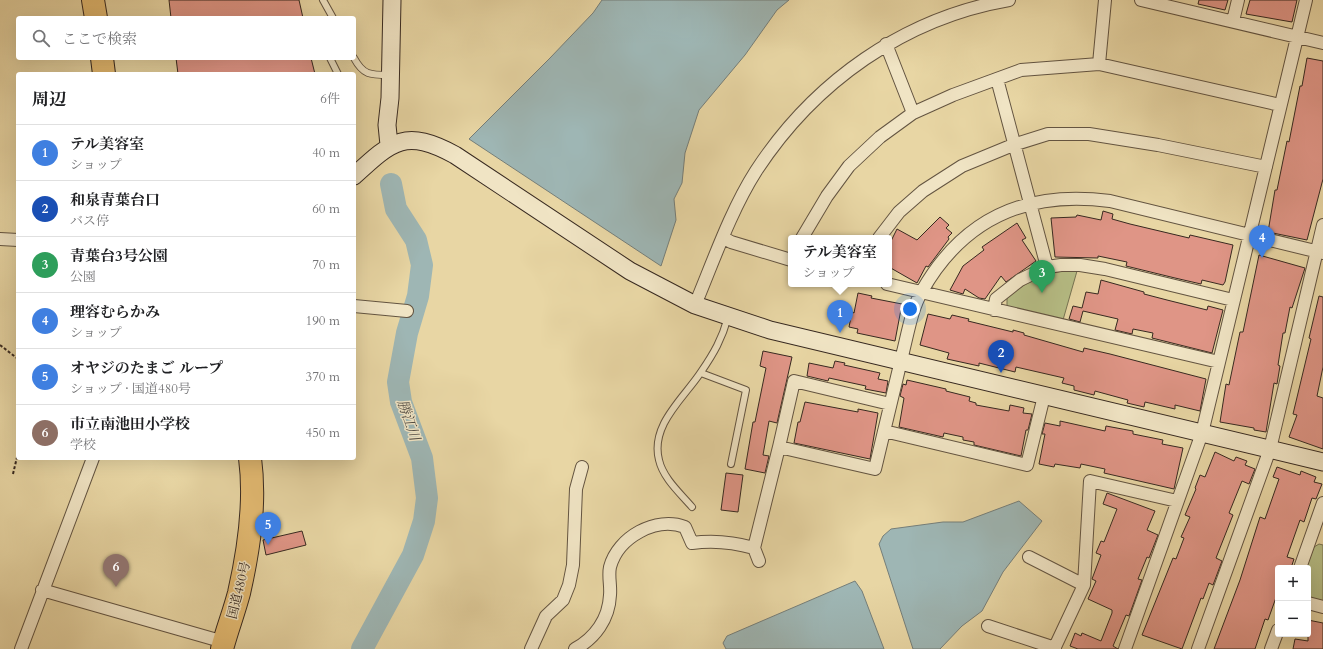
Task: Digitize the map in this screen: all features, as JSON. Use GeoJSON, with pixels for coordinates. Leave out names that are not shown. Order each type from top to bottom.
{"type":"FeatureCollection","features":[{"type":"Feature","properties":{"kind":"highway"},"geometry":{"type":"LineString","coordinates":[[93,0],[96,16]]}},
{"type":"Feature","properties":{"kind":"highway"},"geometry":{"type":"LineString","coordinates":[[102,60],[104,72]]}},
{"type":"Feature","properties":{"kind":"highway","name":"国道480号"},"geometry":{"type":"LineString","coordinates":[[225,647],[238,594],[250,532],[252,493],[249,460]]}},
{"type":"Feature","properties":{"kind":"street"},"geometry":{"type":"LineString","coordinates":[[389,145],[387,125],[392,0]]}},
{"type":"Feature","properties":{"kind":"street"},"geometry":{"type":"LineString","coordinates":[[695,305],[742,196],[756,171],[794,121],[816,97],[838,78],[886,44],[933,22],[968,10],[1009,0]]}},
{"type":"Feature","properties":{"kind":"street"},"geometry":{"type":"LineString","coordinates":[[1099,64],[1105,0]]}},
{"type":"Feature","properties":{"kind":"street"},"geometry":{"type":"LineString","coordinates":[[1141,0],[1172,3],[1233,21],[1323,43]]}},
{"type":"Feature","properties":{"kind":"street"},"geometry":{"type":"LineString","coordinates":[[1233,21],[1238,0]]}},
{"type":"Feature","properties":{"kind":"street"},"geometry":{"type":"LineString","coordinates":[[1125,649],[1202,433],[1306,0]]}},
{"type":"Feature","properties":{"kind":"street"},"geometry":{"type":"LineString","coordinates":[[886,44],[913,113]]}},
{"type":"Feature","properties":{"kind":"street"},"geometry":{"type":"LineString","coordinates":[[804,235],[827,196],[849,166],[880,137],[913,113],[953,95],[1021,70],[1099,64],[1280,105]]}},
{"type":"Feature","properties":{"kind":"street"},"geometry":{"type":"LineString","coordinates":[[997,79],[1013,145],[1047,267]]}},
{"type":"Feature","properties":{"kind":"street"},"geometry":{"type":"LineString","coordinates":[[881,235],[899,212],[923,190],[962,166],[1013,145],[1048,134],[1089,134],[1158,145],[1266,167]]}},
{"type":"Feature","properties":{"kind":"street"},"geometry":{"type":"LineString","coordinates":[[356,174],[389,145],[410,141],[421,141],[435,144],[455,154],[630,271],[695,305],[728,317],[770,330],[901,362],[1323,462]]}},
{"type":"Feature","properties":{"kind":"street"},"geometry":{"type":"LineString","coordinates":[[779,447],[875,469],[912,319],[921,292],[942,261],[978,226],[1004,213],[1030,203],[1064,198],[1085,198],[1110,201],[1320,252]]}},
{"type":"Feature","properties":{"kind":"street"},"geometry":{"type":"LineString","coordinates":[[1198,649],[1270,449],[1320,252],[1323,225]]}},
{"type":"Feature","properties":{"kind":"street"},"geometry":{"type":"LineString","coordinates":[[724,238],[731,242],[788,257]]}},
{"type":"Feature","properties":{"kind":"street"},"geometry":{"type":"LineString","coordinates":[[0,239],[16,240]]}},
{"type":"Feature","properties":{"kind":"street"},"geometry":{"type":"LineString","coordinates":[[994,310],[996,299],[1007,289],[1029,274],[1047,267],[1080,265],[1105,269],[1234,300]]}},
{"type":"Feature","properties":{"kind":"street"},"geometry":{"type":"LineString","coordinates":[[892,285],[1219,362]]}},
{"type":"Feature","properties":{"kind":"street"},"geometry":{"type":"LineString","coordinates":[[356,306],[407,311]]}},
{"type":"Feature","properties":{"kind":"street"},"geometry":{"type":"LineString","coordinates":[[759,561],[754,548],[794,381],[890,404]]}},
{"type":"Feature","properties":{"kind":"street"},"geometry":{"type":"LineString","coordinates":[[884,431],[1027,465],[1044,396]]}},
{"type":"Feature","properties":{"kind":"street"},"geometry":{"type":"LineString","coordinates":[[22,649],[42,590],[72,518],[83,482],[92,460]]}},
{"type":"Feature","properties":{"kind":"street"},"geometry":{"type":"LineString","coordinates":[[531,649],[546,616],[563,600],[569,585],[573,565],[576,489],[582,467]]}},
{"type":"Feature","properties":{"kind":"street"},"geometry":{"type":"LineString","coordinates":[[988,626],[1054,648],[1084,585],[1090,481],[1177,501]]}},
{"type":"Feature","properties":{"kind":"street"},"geometry":{"type":"LineString","coordinates":[[1302,565],[1317,537],[1323,503]]}},
{"type":"Feature","properties":{"kind":"street"},"geometry":{"type":"LineString","coordinates":[[575,649],[591,639],[601,626],[609,603],[609,568],[621,545],[641,531],[674,523],[685,527],[692,543],[708,541],[731,542],[754,548]]}},
{"type":"Feature","properties":{"kind":"street"},"geometry":{"type":"LineString","coordinates":[[1029,557],[1084,585]]}},
{"type":"Feature","properties":{"kind":"street"},"geometry":{"type":"LineString","coordinates":[[42,590],[225,647]]}},
{"type":"Feature","properties":{"kind":"street"},"geometry":{"type":"LineString","coordinates":[[1311,604],[1323,607]]}},
{"type":"Feature","properties":{"kind":"street"},"geometry":{"type":"LineString","coordinates":[[1271,649],[1275,637]]}},
{"type":"Feature","properties":{"kind":"lane"},"geometry":{"type":"LineString","coordinates":[[323,0],[330,16]]}},
{"type":"Feature","properties":{"kind":"lane"},"geometry":{"type":"LineString","coordinates":[[331,60],[337,72]]}},
{"type":"Feature","properties":{"kind":"lane"},"geometry":{"type":"LineString","coordinates":[[355,60],[358,66],[365,72],[371,74],[390,74]]}},
{"type":"Feature","properties":{"kind":"lane"},"geometry":{"type":"LineString","coordinates":[[692,507],[668,479],[659,460],[657,442],[664,423],[680,397],[701,373],[722,339],[728,317]]}},
{"type":"Feature","properties":{"kind":"lane"},"geometry":{"type":"LineString","coordinates":[[701,373],[746,390],[731,464]]}},
{"type":"Feature","properties":{"kind":"path"},"geometry":{"type":"LineString","coordinates":[[0,345],[16,357]]}},
{"type":"Feature","properties":{"kind":"path"},"geometry":{"type":"LineString","coordinates":[[13,474],[16,460]]}},
{"type":"Feature","properties":{"kind":"green space"},"geometry":{"type":"Polygon","coordinates":[[[1062,271],[1077,271],[1063,320],[1007,307],[1007,298],[1019,288],[1046,275],[1062,271]]]}},
{"type":"Feature","properties":{"kind":"green space"},"geometry":{"type":"Polygon","coordinates":[[[1319,544],[1323,545],[1323,602],[1311,599],[1311,565],[1307,565],[1314,547],[1319,544]]]}},
{"type":"Feature","properties":{"kind":"water"},"geometry":{"type":"Polygon","coordinates":[[[602,0],[789,0],[777,10],[745,55],[699,110],[685,153],[682,183],[674,199],[676,220],[661,266],[469,139],[550,58],[593,13],[602,0]]]}},
{"type":"Feature","properties":{"kind":"water"},"geometry":{"type":"Polygon","coordinates":[[[1019,501],[1042,521],[1003,572],[982,611],[962,626],[940,649],[913,649],[879,544],[883,536],[891,529],[943,522],[963,522],[1019,501]]]}},
{"type":"Feature","properties":{"kind":"water"},"geometry":{"type":"Polygon","coordinates":[[[855,581],[862,591],[884,649],[726,649],[723,643],[727,636],[855,581]]]}},
{"type":"Feature","properties":{"kind":"building"},"geometry":{"type":"Polygon","coordinates":[[[169,0],[299,0],[303,16],[171,16],[169,0]]]}},
{"type":"Feature","properties":{"kind":"building"},"geometry":{"type":"Polygon","coordinates":[[[1199,0],[1228,0],[1225,10],[1198,4],[1199,0]]]}},
{"type":"Feature","properties":{"kind":"building"},"geometry":{"type":"Polygon","coordinates":[[[1250,0],[1297,0],[1292,22],[1246,14],[1250,0]]]}},
{"type":"Feature","properties":{"kind":"building"},"geometry":{"type":"Polygon","coordinates":[[[1307,58],[1323,61],[1323,179],[1307,240],[1268,232],[1275,190],[1277,190],[1287,141],[1289,142],[1307,58]]]}},
{"type":"Feature","properties":{"kind":"building"},"geometry":{"type":"Polygon","coordinates":[[[176,60],[312,60],[314,72],[178,72],[176,60]]]}},
{"type":"Feature","properties":{"kind":"building"},"geometry":{"type":"Polygon","coordinates":[[[1103,211],[1113,214],[1112,219],[1130,224],[1189,238],[1190,235],[1233,245],[1225,282],[1223,285],[1202,280],[1201,284],[1126,266],[1127,262],[1098,256],[1098,258],[1055,257],[1051,218],[1076,217],[1077,215],[1101,220],[1103,211]]]}},
{"type":"Feature","properties":{"kind":"building"},"geometry":{"type":"Polygon","coordinates":[[[940,217],[949,225],[946,228],[952,233],[928,267],[926,266],[917,283],[892,269],[892,239],[897,229],[917,240],[940,217]]]}},
{"type":"Feature","properties":{"kind":"building"},"geometry":{"type":"Polygon","coordinates":[[[1017,223],[1026,238],[1022,240],[1036,261],[1006,282],[1001,276],[985,299],[979,298],[965,289],[963,294],[950,290],[963,266],[984,250],[982,247],[1017,223]]]}},
{"type":"Feature","properties":{"kind":"building"},"geometry":{"type":"Polygon","coordinates":[[[1259,255],[1305,268],[1292,308],[1290,307],[1285,333],[1283,333],[1278,365],[1280,366],[1277,384],[1274,383],[1266,432],[1254,430],[1254,428],[1220,422],[1226,384],[1229,385],[1240,332],[1243,332],[1259,255]]]}},
{"type":"Feature","properties":{"kind":"building"},"geometry":{"type":"Polygon","coordinates":[[[1101,280],[1144,292],[1144,294],[1207,310],[1208,306],[1223,310],[1212,353],[1152,338],[1153,333],[1133,329],[1132,334],[1115,330],[1118,319],[1083,311],[1080,322],[1069,319],[1073,306],[1082,308],[1086,292],[1098,294],[1101,280]]]}},
{"type":"Feature","properties":{"kind":"building"},"geometry":{"type":"Polygon","coordinates":[[[858,293],[872,296],[871,298],[902,304],[895,341],[857,333],[858,329],[849,327],[852,312],[854,313],[858,293]]]}},
{"type":"Feature","properties":{"kind":"building"},"geometry":{"type":"Polygon","coordinates":[[[1319,296],[1323,297],[1323,367],[1317,396],[1323,398],[1323,449],[1289,437],[1297,415],[1293,414],[1311,339],[1309,338],[1319,296]]]}},
{"type":"Feature","properties":{"kind":"building"},"geometry":{"type":"Polygon","coordinates":[[[928,314],[950,319],[952,315],[969,319],[968,321],[1013,332],[1013,330],[1024,333],[1024,335],[1083,352],[1084,348],[1206,379],[1200,411],[1175,405],[1175,409],[1145,402],[1144,407],[1127,403],[1128,400],[1095,391],[1094,395],[1074,390],[1074,386],[1062,383],[1064,378],[1016,367],[1015,372],[979,363],[979,366],[947,359],[949,353],[920,345],[928,314]]]}},
{"type":"Feature","properties":{"kind":"building"},"geometry":{"type":"Polygon","coordinates":[[[763,351],[792,357],[777,423],[769,421],[763,455],[769,456],[765,473],[745,469],[753,422],[755,422],[766,368],[760,366],[763,351]]]}},
{"type":"Feature","properties":{"kind":"building"},"geometry":{"type":"Polygon","coordinates":[[[835,361],[845,363],[844,365],[880,373],[878,379],[888,381],[886,393],[865,389],[866,386],[829,378],[828,381],[807,376],[809,363],[833,368],[835,361]]]}},
{"type":"Feature","properties":{"kind":"building"},"geometry":{"type":"Polygon","coordinates":[[[907,380],[946,389],[946,391],[970,397],[969,401],[976,403],[976,405],[1009,411],[1010,405],[1024,408],[1023,413],[1032,414],[1028,430],[1026,430],[1021,456],[974,445],[974,442],[963,440],[963,437],[944,433],[943,437],[899,427],[904,398],[900,396],[903,384],[906,385],[907,380]]]}},
{"type":"Feature","properties":{"kind":"building"},"geometry":{"type":"Polygon","coordinates":[[[805,402],[858,412],[858,409],[878,413],[870,459],[794,443],[798,422],[800,422],[805,402]]]}},
{"type":"Feature","properties":{"kind":"building"},"geometry":{"type":"Polygon","coordinates":[[[1060,421],[1105,431],[1106,426],[1133,431],[1133,434],[1163,440],[1162,444],[1183,448],[1174,489],[1104,473],[1105,469],[1081,464],[1080,468],[1055,464],[1054,467],[1039,464],[1045,434],[1042,434],[1045,423],[1060,426],[1060,421]]]}},
{"type":"Feature","properties":{"kind":"building"},"geometry":{"type":"Polygon","coordinates":[[[1215,452],[1234,461],[1236,457],[1247,461],[1245,465],[1255,469],[1249,484],[1242,481],[1229,513],[1233,515],[1216,558],[1222,561],[1213,585],[1209,583],[1203,599],[1201,598],[1182,649],[1142,635],[1173,558],[1176,559],[1184,538],[1181,537],[1190,517],[1185,515],[1200,475],[1205,477],[1215,452]]]}},
{"type":"Feature","properties":{"kind":"building"},"geometry":{"type":"Polygon","coordinates":[[[1277,467],[1300,475],[1301,471],[1316,477],[1314,482],[1322,484],[1316,499],[1312,498],[1304,522],[1300,520],[1287,557],[1294,559],[1292,565],[1275,565],[1275,600],[1268,620],[1265,619],[1255,649],[1214,649],[1240,580],[1260,517],[1265,519],[1279,479],[1273,477],[1277,467]]]}},
{"type":"Feature","properties":{"kind":"building"},"geometry":{"type":"Polygon","coordinates":[[[726,473],[743,475],[738,512],[721,510],[726,473]]]}},
{"type":"Feature","properties":{"kind":"building"},"geometry":{"type":"Polygon","coordinates":[[[1107,493],[1155,511],[1147,530],[1158,535],[1149,558],[1147,557],[1138,579],[1142,580],[1129,616],[1126,615],[1113,646],[1118,649],[1078,649],[1070,646],[1075,633],[1081,636],[1082,633],[1101,641],[1112,613],[1112,610],[1088,599],[1096,581],[1092,579],[1101,555],[1096,553],[1101,541],[1104,542],[1117,509],[1103,504],[1107,493]]]}},
{"type":"Feature","properties":{"kind":"building"},"geometry":{"type":"Polygon","coordinates":[[[302,531],[306,545],[266,555],[263,540],[302,531]]]}},
{"type":"Feature","properties":{"kind":"building"},"geometry":{"type":"Polygon","coordinates":[[[1311,621],[1323,623],[1323,649],[1293,649],[1295,639],[1308,641],[1308,637],[1311,637],[1311,621]]]}},
{"type":"Feature","properties":{"kind":"waterway","name":"勝江川"},"geometry":{"type":"LineString","coordinates":[[362,649],[413,555],[424,521],[427,498],[422,458],[401,402],[398,382],[407,333],[418,296],[422,265],[416,240],[396,209],[391,184]]}},
{"type":"Feature","properties":{"kind":"place","name":"理容むらかみ"},"geometry":{"type":"Point","coordinates":[1262,258]}},
{"type":"Feature","properties":{"kind":"place","name":"青葉台3号公園"},"geometry":{"type":"Point","coordinates":[1042,293]}},
{"type":"Feature","properties":{"kind":"place","name":"テル美容室"},"geometry":{"type":"Point","coordinates":[840,333]}},
{"type":"Feature","properties":{"kind":"place","name":"和泉青葉台口"},"geometry":{"type":"Point","coordinates":[1001,373]}},
{"type":"Feature","properties":{"kind":"place","name":"オヤジのたまご ループ"},"geometry":{"type":"Point","coordinates":[268,545]}},
{"type":"Feature","properties":{"kind":"place","name":"市立南池田小学校"},"geometry":{"type":"Point","coordinates":[116,587]}}]}
